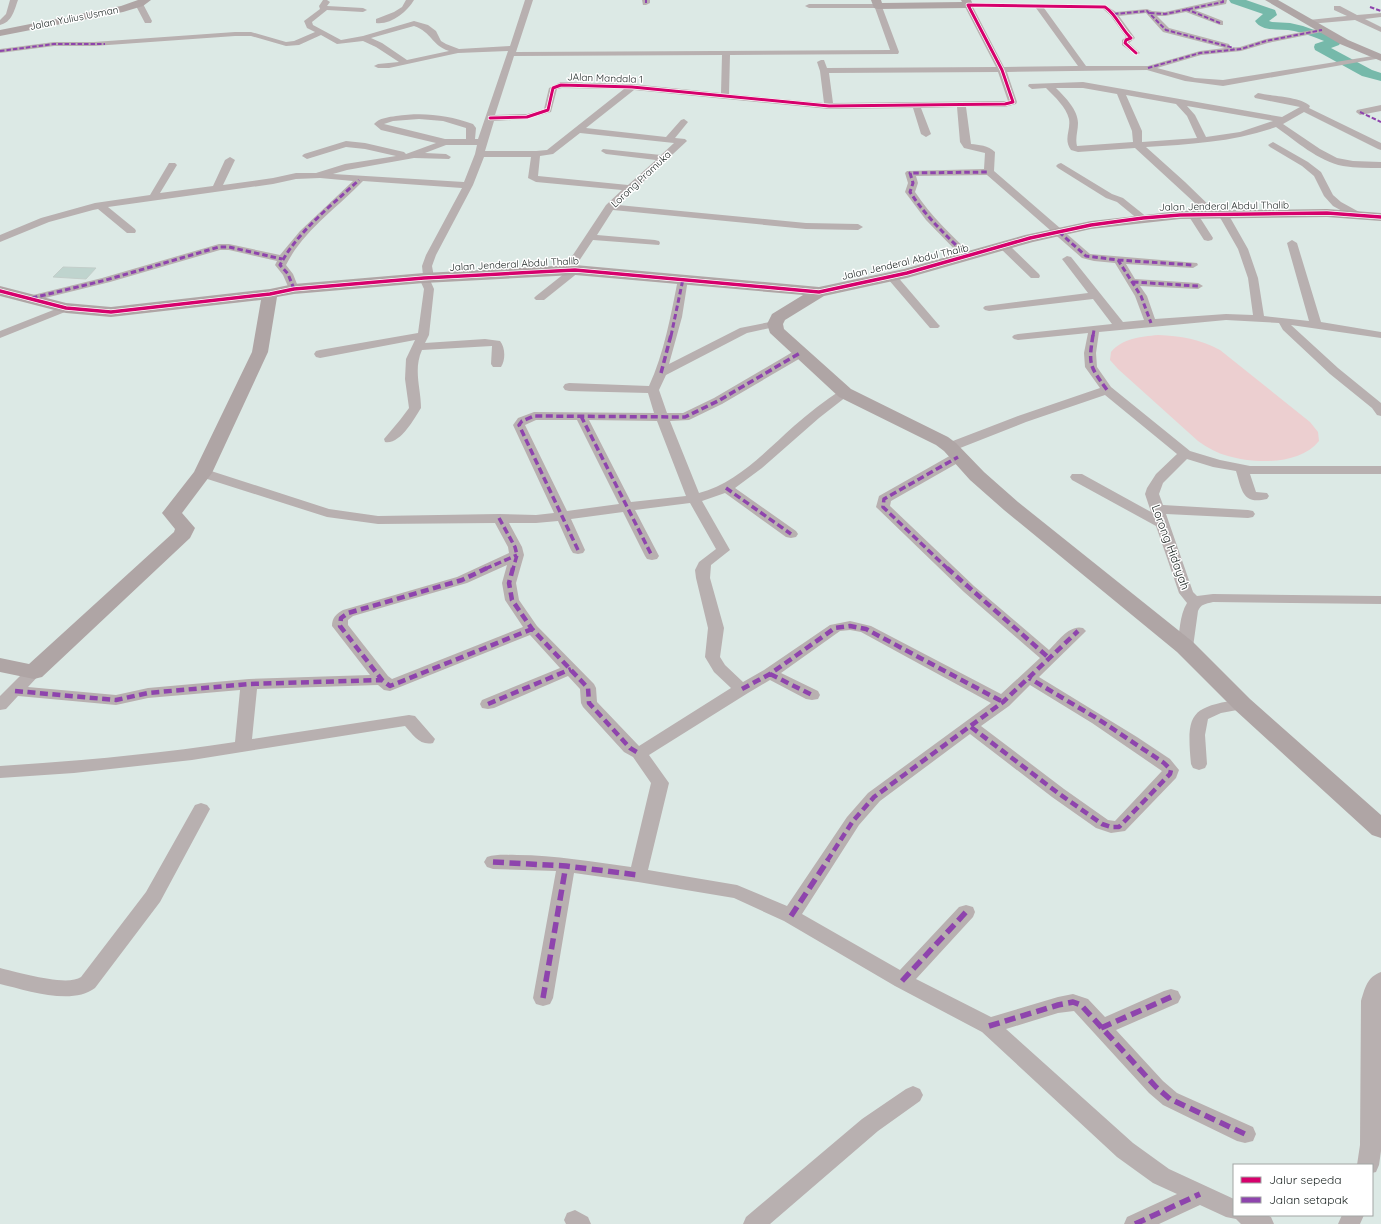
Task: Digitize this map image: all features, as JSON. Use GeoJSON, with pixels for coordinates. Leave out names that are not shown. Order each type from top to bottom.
{"type":"FeatureCollection","features":[{"type":"Feature","properties":{"kind":"street"},"geometry":{"type":"LineString","coordinates":[[0,23],[9,17],[14,0]]}},
{"type":"Feature","properties":{"kind":"street"},"geometry":{"type":"LineString","coordinates":[[324,9],[322,8],[328,0]]}},
{"type":"Feature","properties":{"kind":"street"},"geometry":{"type":"LineString","coordinates":[[379,21],[399,14],[406,8],[410,0]]}},
{"type":"Feature","properties":{"kind":"street"},"geometry":{"type":"LineString","coordinates":[[390,439],[405,423],[415,408],[411,380],[412,359],[423,335],[429,289],[427,266],[431,255],[468,185],[480,154],[482,142],[529,0]]}},
{"type":"Feature","properties":{"kind":"street"},"geometry":{"type":"LineString","coordinates":[[1114,14],[1145,11],[1150,13],[1165,14],[1223,2],[1223,0]]}},
{"type":"Feature","properties":{"kind":"street"},"geometry":{"type":"LineString","coordinates":[[1270,0],[1312,29],[1379,58]]}},
{"type":"Feature","properties":{"kind":"street"},"geometry":{"type":"LineString","coordinates":[[143,2],[148,21]]}},
{"type":"Feature","properties":{"kind":"street","name":"Jalan Yulius Usman"},"geometry":{"type":"LineString","coordinates":[[0,33],[108,12],[143,2]]}},
{"type":"Feature","properties":{"kind":"street"},"geometry":{"type":"LineString","coordinates":[[967,2],[1002,70]]}},
{"type":"Feature","properties":{"kind":"street"},"geometry":{"type":"LineString","coordinates":[[809,6],[877,3],[967,2],[1038,6],[1101,6],[1107,7],[1114,14],[1127,35],[1131,38],[1126,40],[1126,43],[1136,53]]}},
{"type":"Feature","properties":{"kind":"street"},"geometry":{"type":"LineString","coordinates":[[877,3],[900,61]]}},
{"type":"Feature","properties":{"kind":"street"},"geometry":{"type":"LineString","coordinates":[[1038,6],[1084,69]]}},
{"type":"Feature","properties":{"kind":"street"},"geometry":{"type":"LineString","coordinates":[[1370,7],[1381,11]]}},
{"type":"Feature","properties":{"kind":"street"},"geometry":{"type":"LineString","coordinates":[[1337,8],[1381,30]]}},
{"type":"Feature","properties":{"kind":"street"},"geometry":{"type":"LineString","coordinates":[[363,10],[324,9],[308,21],[310,26],[337,42],[364,38],[414,23],[425,27],[433,33],[438,42],[443,46],[458,51]]}},
{"type":"Feature","properties":{"kind":"street"},"geometry":{"type":"LineString","coordinates":[[1186,9],[1220,23]]}},
{"type":"Feature","properties":{"kind":"street"},"geometry":{"type":"LineString","coordinates":[[1150,13],[1166,30],[1236,49]]}},
{"type":"Feature","properties":{"kind":"street"},"geometry":{"type":"LineString","coordinates":[[1148,68],[1200,52],[1236,49],[1356,18],[1381,15]]}},
{"type":"Feature","properties":{"kind":"street"},"geometry":{"type":"LineString","coordinates":[[0,51],[54,44],[94,44],[246,34],[262,36],[278,43],[286,44],[296,43],[322,32]]}},
{"type":"Feature","properties":{"kind":"street"},"geometry":{"type":"LineString","coordinates":[[364,38],[379,45],[406,63]]}},
{"type":"Feature","properties":{"kind":"street"},"geometry":{"type":"LineString","coordinates":[[378,66],[406,63],[458,51],[726,53],[818,52],[1002,70],[1148,68],[1181,77],[1214,83],[1223,83],[1337,63],[1379,58]]}},
{"type":"Feature","properties":{"kind":"street"},"geometry":{"type":"LineString","coordinates":[[818,52],[824,71],[829,106]]}},
{"type":"Feature","properties":{"kind":"street"},"geometry":{"type":"LineString","coordinates":[[725,97],[726,53]]}},
{"type":"Feature","properties":{"kind":"street"},"geometry":{"type":"LineString","coordinates":[[824,71],[900,61]]}},
{"type":"Feature","properties":{"kind":"street","name":"JAlan Mandala 1"},"geometry":{"type":"LineString","coordinates":[[490,118],[525,117],[540,114],[548,110],[553,88],[557,85],[632,87],[692,94],[829,106],[1005,104],[1013,102],[1002,70]]}},
{"type":"Feature","properties":{"kind":"street"},"geometry":{"type":"LineString","coordinates":[[1032,86],[1083,84],[1279,121],[1324,155],[1333,160],[1354,164],[1381,165]]}},
{"type":"Feature","properties":{"kind":"street"},"geometry":{"type":"LineString","coordinates":[[1048,85],[1066,103],[1074,120],[1071,144],[1074,148],[1085,150],[1203,140],[1252,132],[1279,121],[1306,106],[1298,103],[1258,96]]}},
{"type":"Feature","properties":{"kind":"street"},"geometry":{"type":"LineString","coordinates":[[480,154],[544,154],[554,150],[632,87]]}},
{"type":"Feature","properties":{"kind":"street"},"geometry":{"type":"LineString","coordinates":[[1120,91],[1137,132],[1138,145],[1218,214],[1243,250],[1253,278],[1259,318]]}},
{"type":"Feature","properties":{"kind":"street"},"geometry":{"type":"LineString","coordinates":[[1179,102],[1191,115],[1203,140]]}},
{"type":"Feature","properties":{"kind":"street"},"geometry":{"type":"LineString","coordinates":[[961,104],[964,120],[965,142],[967,146],[985,149],[990,152],[989,172]]}},
{"type":"Feature","properties":{"kind":"street"},"geometry":{"type":"LineString","coordinates":[[916,105],[926,134]]}},
{"type":"Feature","properties":{"kind":"street"},"geometry":{"type":"LineString","coordinates":[[1303,108],[1381,147]]}},
{"type":"Feature","properties":{"kind":"street"},"geometry":{"type":"LineString","coordinates":[[1360,112],[1381,108]]}},
{"type":"Feature","properties":{"kind":"street"},"geometry":{"type":"LineString","coordinates":[[470,141],[470,126],[434,116],[415,116],[395,119],[378,124],[384,128],[445,142],[482,142]]}},
{"type":"Feature","properties":{"kind":"street"},"geometry":{"type":"LineString","coordinates":[[578,130],[669,138],[684,122]]}},
{"type":"Feature","properties":{"kind":"street","name":"Lorong Pramuka"},"geometry":{"type":"LineString","coordinates":[[540,298],[572,270],[590,237],[610,207],[682,141],[669,138]]}},
{"type":"Feature","properties":{"kind":"street"},"geometry":{"type":"LineString","coordinates":[[307,156],[338,145],[351,144],[409,156],[445,142]]}},
{"type":"Feature","properties":{"kind":"street"},"geometry":{"type":"LineString","coordinates":[[1273,145],[1306,164],[1318,174],[1330,196],[1337,204],[1357,215]]}},
{"type":"Feature","properties":{"kind":"street"},"geometry":{"type":"LineString","coordinates":[[606,151],[662,158]]}},
{"type":"Feature","properties":{"kind":"street"},"geometry":{"type":"LineString","coordinates":[[536,154],[533,178],[536,180],[629,188]]}},
{"type":"Feature","properties":{"kind":"street"},"geometry":{"type":"LineString","coordinates":[[318,176],[345,167],[409,156],[446,157]]}},
{"type":"Feature","properties":{"kind":"street"},"geometry":{"type":"LineString","coordinates":[[218,188],[230,160]]}},
{"type":"Feature","properties":{"kind":"street"},"geometry":{"type":"LineString","coordinates":[[153,197],[172,165]]}},
{"type":"Feature","properties":{"kind":"street"},"geometry":{"type":"LineString","coordinates":[[1061,166],[1109,196],[1120,200],[1143,218]]}},
{"type":"Feature","properties":{"kind":"street"},"geometry":{"type":"LineString","coordinates":[[968,257],[931,221],[916,202],[910,192],[912,183],[910,173],[989,172],[1086,256],[1118,260],[1193,264]]}},
{"type":"Feature","properties":{"kind":"street"},"geometry":{"type":"LineString","coordinates":[[0,239],[45,220],[99,205],[273,181],[296,176],[468,185]]}},
{"type":"Feature","properties":{"kind":"street"},"geometry":{"type":"LineString","coordinates":[[294,289],[288,274],[280,265],[282,259],[301,236],[359,180]]}},
{"type":"Feature","properties":{"kind":"street"},"geometry":{"type":"LineString","coordinates":[[99,205],[131,231]]}},
{"type":"Feature","properties":{"kind":"street"},"geometry":{"type":"LineString","coordinates":[[610,207],[791,225],[858,227]]}},
{"type":"Feature","properties":{"kind":"street","name":"Jalan Jenderal Abdul Thalib"},"geometry":{"type":"LineString","coordinates":[[0,291],[66,308],[111,312],[270,294],[294,289],[427,277],[572,270],[819,292],[892,277],[1059,232],[1143,218],[1218,214],[1357,215],[1381,217]]}},
{"type":"Feature","properties":{"kind":"street"},"geometry":{"type":"LineString","coordinates":[[1194,215],[1208,238]]}},
{"type":"Feature","properties":{"kind":"street"},"geometry":{"type":"LineString","coordinates":[[590,237],[655,242]]}},
{"type":"Feature","properties":{"kind":"street"},"geometry":{"type":"LineString","coordinates":[[1292,243],[1316,324]]}},
{"type":"Feature","properties":{"kind":"street"},"geometry":{"type":"LineString","coordinates":[[1004,246],[1035,276]]}},
{"type":"Feature","properties":{"kind":"street"},"geometry":{"type":"LineString","coordinates":[[29,299],[113,279],[219,248],[229,247],[282,259]]}},
{"type":"Feature","properties":{"kind":"street"},"geometry":{"type":"LineString","coordinates":[[1067,259],[1120,327]]}},
{"type":"Feature","properties":{"kind":"street"},"geometry":{"type":"LineString","coordinates":[[1118,260],[1141,296],[1151,323]]}},
{"type":"Feature","properties":{"kind":"street"},"geometry":{"type":"LineString","coordinates":[[892,277],[934,326]]}},
{"type":"Feature","properties":{"kind":"street"},"geometry":{"type":"LineString","coordinates":[[683,279],[676,317],[661,373],[653,390],[694,498],[722,546],[723,550],[708,560],[703,567],[703,579],[716,629],[712,653],[713,660],[718,668],[742,688]]}},
{"type":"Feature","properties":{"kind":"street"},"geometry":{"type":"LineString","coordinates":[[1133,282],[1198,286]]}},
{"type":"Feature","properties":{"kind":"street"},"geometry":{"type":"LineString","coordinates":[[819,292],[778,317],[775,324],[776,330],[845,393],[942,441],[1011,506],[1185,647],[1242,704],[1381,829]]}},
{"type":"Feature","properties":{"kind":"street"},"geometry":{"type":"LineString","coordinates":[[0,705],[183,534],[185,528],[172,513],[203,472],[260,352],[270,294]]}},
{"type":"Feature","properties":{"kind":"street"},"geometry":{"type":"LineString","coordinates":[[989,308],[1095,295]]}},
{"type":"Feature","properties":{"kind":"street"},"geometry":{"type":"LineString","coordinates":[[0,335],[66,308]]}},
{"type":"Feature","properties":{"kind":"street"},"geometry":{"type":"LineString","coordinates":[[1018,337],[1151,323],[1226,317],[1283,320],[1381,335]]}},
{"type":"Feature","properties":{"kind":"street"},"geometry":{"type":"LineString","coordinates":[[1283,320],[1287,328],[1334,371],[1380,408]]}},
{"type":"Feature","properties":{"kind":"street"},"geometry":{"type":"LineString","coordinates":[[661,373],[744,330],[775,324]]}},
{"type":"Feature","properties":{"kind":"street"},"geometry":{"type":"LineString","coordinates":[[1094,330],[1090,353],[1091,367],[1106,390],[1185,454],[1242,469],[1381,470]]}},
{"type":"Feature","properties":{"kind":"street"},"geometry":{"type":"LineString","coordinates":[[320,354],[423,335]]}},
{"type":"Feature","properties":{"kind":"street"},"geometry":{"type":"LineString","coordinates":[[417,348],[485,342],[496,343],[498,346],[497,364]]}},
{"type":"Feature","properties":{"kind":"street"},"geometry":{"type":"LineString","coordinates":[[578,550],[561,516],[540,465],[519,424],[525,419],[534,416],[685,417],[718,401],[800,353]]}},
{"type":"Feature","properties":{"kind":"street"},"geometry":{"type":"LineString","coordinates":[[569,387],[653,390]]}},
{"type":"Feature","properties":{"kind":"street"},"geometry":{"type":"LineString","coordinates":[[1049,658],[969,589],[883,507],[884,499],[954,452],[1022,419],[1106,390]]}},
{"type":"Feature","properties":{"kind":"street"},"geometry":{"type":"LineString","coordinates":[[203,472],[327,513],[378,520],[499,518],[536,519],[561,516],[694,498],[726,488],[753,468],[829,403],[845,393]]}},
{"type":"Feature","properties":{"kind":"street"},"geometry":{"type":"LineString","coordinates":[[581,416],[652,556]]}},
{"type":"Feature","properties":{"kind":"street","name":"Lorong Hidayah"},"geometry":{"type":"LineString","coordinates":[[1185,454],[1157,480],[1153,487],[1152,494],[1184,588],[1186,593],[1195,603]]}},
{"type":"Feature","properties":{"kind":"street"},"geometry":{"type":"LineString","coordinates":[[1242,469],[1250,494],[1253,496],[1262,496]]}},
{"type":"Feature","properties":{"kind":"street"},"geometry":{"type":"LineString","coordinates":[[1077,477],[1161,523]]}},
{"type":"Feature","properties":{"kind":"street"},"geometry":{"type":"LineString","coordinates":[[726,488],[791,534]]}},
{"type":"Feature","properties":{"kind":"street"},"geometry":{"type":"LineString","coordinates":[[1156,509],[1248,514]]}},
{"type":"Feature","properties":{"kind":"street"},"geometry":{"type":"LineString","coordinates":[[499,518],[515,547],[517,555],[509,583],[512,600],[532,629],[588,688],[589,703],[630,748],[640,754],[642,762],[656,775],[660,783],[638,875]]}},
{"type":"Feature","properties":{"kind":"street"},"geometry":{"type":"LineString","coordinates":[[517,555],[462,580],[342,616],[339,621],[340,626],[382,680],[390,686],[532,629]]}},
{"type":"Feature","properties":{"kind":"street"},"geometry":{"type":"LineString","coordinates":[[1185,647],[1191,609],[1195,603],[1203,599],[1381,600]]}},
{"type":"Feature","properties":{"kind":"street"},"geometry":{"type":"LineString","coordinates":[[640,754],[648,747],[742,688],[770,674],[835,628],[843,625],[853,625],[866,629],[1003,702]]}},
{"type":"Feature","properties":{"kind":"street"},"geometry":{"type":"LineString","coordinates":[[791,916],[853,820],[874,797],[1003,702],[1078,630]]}},
{"type":"Feature","properties":{"kind":"street"},"geometry":{"type":"LineString","coordinates":[[0,664],[34,672]]}},
{"type":"Feature","properties":{"kind":"street"},"geometry":{"type":"LineString","coordinates":[[488,704],[571,669]]}},
{"type":"Feature","properties":{"kind":"street"},"geometry":{"type":"LineString","coordinates":[[770,674],[812,695]]}},
{"type":"Feature","properties":{"kind":"street"},"geometry":{"type":"LineString","coordinates":[[971,727],[1058,793],[1096,819],[1111,827],[1119,827],[1170,774],[1172,770],[1164,763],[1073,702],[1029,678]]}},
{"type":"Feature","properties":{"kind":"street"},"geometry":{"type":"LineString","coordinates":[[15,691],[116,700],[148,693],[249,684],[382,680]]}},
{"type":"Feature","properties":{"kind":"street"},"geometry":{"type":"LineString","coordinates":[[243,745],[249,684]]}},
{"type":"Feature","properties":{"kind":"street"},"geometry":{"type":"LineString","coordinates":[[1199,764],[1196,727],[1200,717],[1208,712],[1242,704]]}},
{"type":"Feature","properties":{"kind":"street"},"geometry":{"type":"LineString","coordinates":[[0,772],[192,754],[409,720],[427,739]]}},
{"type":"Feature","properties":{"kind":"street"},"geometry":{"type":"LineString","coordinates":[[0,976],[60,988],[73,988],[86,984],[93,977],[153,897],[201,808]]}},
{"type":"Feature","properties":{"kind":"street"},"geometry":{"type":"LineString","coordinates":[[493,862],[524,862],[566,865],[638,875],[737,892],[791,916],[902,981],[989,1026],[1125,1150],[1161,1176],[1233,1210]]}},
{"type":"Feature","properties":{"kind":"street"},"geometry":{"type":"LineString","coordinates":[[543,998],[566,865]]}},
{"type":"Feature","properties":{"kind":"street"},"geometry":{"type":"LineString","coordinates":[[902,981],[966,912]]}},
{"type":"Feature","properties":{"kind":"street"},"geometry":{"type":"LineString","coordinates":[[1368,1164],[1370,1145],[1371,1001],[1376,985],[1381,980]]}},
{"type":"Feature","properties":{"kind":"street"},"geometry":{"type":"LineString","coordinates":[[1101,1028],[1171,997]]}},
{"type":"Feature","properties":{"kind":"street"},"geometry":{"type":"LineString","coordinates":[[989,1026],[1058,1005],[1073,1002],[1081,1005],[1156,1087],[1170,1099],[1246,1134]]}},
{"type":"Feature","properties":{"kind":"street"},"geometry":{"type":"LineString","coordinates":[[754,1224],[870,1125],[912,1095]]}},
{"type":"Feature","properties":{"kind":"street"},"geometry":{"type":"LineString","coordinates":[[1135,1224],[1200,1194]]}},
{"type":"Feature","properties":{"kind":"street"},"geometry":{"type":"LineString","coordinates":[[1247,1216],[1264,1224]]}},
{"type":"Feature","properties":{"kind":"shaded area"},"geometry":{"type":"Polygon","coordinates":[[[1158,335],[1190,339],[1205,343],[1220,350],[1310,422],[1318,432],[1319,441],[1311,449],[1301,455],[1264,461],[1239,459],[1228,456],[1216,452],[1202,444],[1118,369],[1110,360],[1111,352],[1126,341],[1158,335]]]}},
{"type":"Feature","properties":{"kind":"building"},"geometry":{"type":"Polygon","coordinates":[[[63,267],[96,268],[86,279],[53,277],[63,267]]]}},
{"type":"Feature","properties":{"kind":"waterway"},"geometry":{"type":"LineString","coordinates":[[1235,0],[1271,13],[1271,15],[1261,21],[1268,25],[1299,28],[1335,42],[1320,47],[1367,73],[1381,77]]}},
{"type":"Feature","properties":{"kind":"marked path"},"geometry":{"type":"LineString","coordinates":[[1150,13],[1165,14],[1223,2],[1223,0]]}},
{"type":"Feature","properties":{"kind":"marked path"},"geometry":{"type":"LineString","coordinates":[[1370,7],[1381,11]]}},
{"type":"Feature","properties":{"kind":"marked path"},"geometry":{"type":"LineString","coordinates":[[1186,9],[1220,23]]}},
{"type":"Feature","properties":{"kind":"marked path"},"geometry":{"type":"LineString","coordinates":[[1114,14],[1147,11],[1166,30],[1234,48]]}},
{"type":"Feature","properties":{"kind":"marked path"},"geometry":{"type":"LineString","coordinates":[[1148,68],[1200,53],[1241,49],[1266,41],[1322,30]]}},
{"type":"Feature","properties":{"kind":"marked path"},"geometry":{"type":"LineString","coordinates":[[0,51],[54,44],[105,44]]}},
{"type":"Feature","properties":{"kind":"marked path"},"geometry":{"type":"LineString","coordinates":[[1360,112],[1381,122]]}},
{"type":"Feature","properties":{"kind":"marked path"},"geometry":{"type":"LineString","coordinates":[[968,257],[922,210],[910,192],[913,183],[910,173],[989,172]]}},
{"type":"Feature","properties":{"kind":"marked path"},"geometry":{"type":"LineString","coordinates":[[294,289],[288,274],[280,265],[285,255],[315,221],[359,180]]}},
{"type":"Feature","properties":{"kind":"marked path"},"geometry":{"type":"LineString","coordinates":[[1059,232],[1086,256],[1118,260],[1141,296],[1151,323]]}},
{"type":"Feature","properties":{"kind":"marked path"},"geometry":{"type":"LineString","coordinates":[[32,298],[106,280],[219,247],[229,247],[282,259]]}},
{"type":"Feature","properties":{"kind":"marked path"},"geometry":{"type":"LineString","coordinates":[[1118,260],[1193,265]]}},
{"type":"Feature","properties":{"kind":"marked path"},"geometry":{"type":"LineString","coordinates":[[661,373],[676,317],[683,279]]}},
{"type":"Feature","properties":{"kind":"marked path"},"geometry":{"type":"LineString","coordinates":[[1133,282],[1198,286]]}},
{"type":"Feature","properties":{"kind":"marked path"},"geometry":{"type":"LineString","coordinates":[[1094,330],[1090,353],[1091,367],[1107,390]]}},
{"type":"Feature","properties":{"kind":"marked path"},"geometry":{"type":"LineString","coordinates":[[578,550],[519,425],[522,421],[534,416],[685,417],[718,401],[800,353]]}},
{"type":"Feature","properties":{"kind":"marked path"},"geometry":{"type":"LineString","coordinates":[[581,416],[652,556]]}},
{"type":"Feature","properties":{"kind":"marked path"},"geometry":{"type":"LineString","coordinates":[[958,457],[884,499],[883,507],[969,589],[1049,658]]}},
{"type":"Feature","properties":{"kind":"marked path"},"geometry":{"type":"LineString","coordinates":[[726,488],[791,534]]}},
{"type":"Feature","properties":{"kind":"marked path"},"geometry":{"type":"LineString","coordinates":[[499,518],[515,547],[517,555],[509,583],[512,600],[532,629],[588,688],[589,703],[630,748],[640,754]]}},
{"type":"Feature","properties":{"kind":"marked path"},"geometry":{"type":"LineString","coordinates":[[517,555],[462,580],[348,613],[341,618],[340,626],[382,680],[390,686],[532,629]]}},
{"type":"Feature","properties":{"kind":"marked path"},"geometry":{"type":"LineString","coordinates":[[742,689],[770,674],[835,628],[850,626],[866,629],[1003,702]]}},
{"type":"Feature","properties":{"kind":"marked path"},"geometry":{"type":"LineString","coordinates":[[791,916],[853,821],[874,797],[1003,702],[1078,631]]}},
{"type":"Feature","properties":{"kind":"marked path"},"geometry":{"type":"LineString","coordinates":[[488,704],[571,669]]}},
{"type":"Feature","properties":{"kind":"marked path"},"geometry":{"type":"LineString","coordinates":[[770,674],[812,695]]}},
{"type":"Feature","properties":{"kind":"marked path"},"geometry":{"type":"LineString","coordinates":[[971,727],[1058,793],[1102,824],[1111,827],[1119,827],[1170,774],[1171,770],[1164,763],[1114,730],[1064,698],[1029,678]]}},
{"type":"Feature","properties":{"kind":"marked path"},"geometry":{"type":"LineString","coordinates":[[15,691],[116,700],[148,693],[249,684],[382,680]]}},
{"type":"Feature","properties":{"kind":"marked path"},"geometry":{"type":"LineString","coordinates":[[493,862],[566,866],[638,875]]}},
{"type":"Feature","properties":{"kind":"marked path"},"geometry":{"type":"LineString","coordinates":[[543,998],[566,865]]}},
{"type":"Feature","properties":{"kind":"marked path"},"geometry":{"type":"LineString","coordinates":[[902,981],[966,912]]}},
{"type":"Feature","properties":{"kind":"marked path"},"geometry":{"type":"LineString","coordinates":[[1101,1028],[1171,997]]}},
{"type":"Feature","properties":{"kind":"marked path"},"geometry":{"type":"LineString","coordinates":[[989,1026],[1058,1005],[1073,1002],[1081,1005],[1156,1087],[1170,1099],[1245,1134]]}},
{"type":"Feature","properties":{"kind":"marked path"},"geometry":{"type":"LineString","coordinates":[[1135,1224],[1200,1194]]}},
{"type":"Feature","properties":{"kind":"cycle path"},"geometry":{"type":"LineString","coordinates":[[490,118],[527,117],[548,110],[553,88],[561,85],[632,87],[829,106],[1005,104],[1013,102],[1002,70],[968,5],[1105,7],[1113,13],[1124,31],[1131,38],[1126,40],[1125,43],[1136,53]]}},
{"type":"Feature","properties":{"kind":"cycle path"},"geometry":{"type":"LineString","coordinates":[[0,291],[66,308],[111,312],[270,294],[294,289],[424,278],[575,270],[819,292],[907,273],[1030,238],[1091,225],[1143,218],[1180,215],[1327,213],[1381,217]]}}]}
